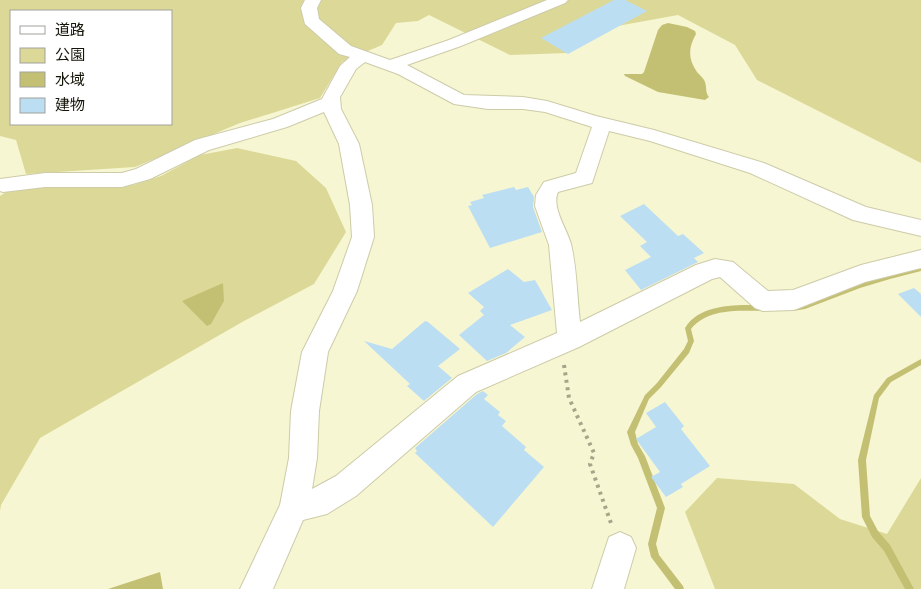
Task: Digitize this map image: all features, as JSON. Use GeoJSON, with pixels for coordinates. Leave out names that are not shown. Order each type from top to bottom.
{"type":"FeatureCollection","features":[{"type":"Feature","properties":{"kind":"street"},"geometry":{"type":"LineString","coordinates":[[313,0],[309,8],[312,20],[345,50],[361,57],[392,65],[460,100],[488,103],[523,103],[547,107],[602,124],[654,136],[757,168],[861,214],[921,228]]}},
{"type":"Feature","properties":{"kind":"street"},"geometry":{"type":"LineString","coordinates":[[392,65],[455,43],[560,0]]}},
{"type":"Feature","properties":{"kind":"street"},"geometry":{"type":"LineString","coordinates":[[256,589],[294,508],[303,458],[306,411],[315,352],[345,291],[363,238],[361,205],[349,144],[332,109],[332,97],[338,83],[349,66],[361,57]]}},
{"type":"Feature","properties":{"kind":"street"},"geometry":{"type":"LineString","coordinates":[[3,185],[46,180],[122,180],[143,174],[202,145],[280,123],[332,102]]}},
{"type":"Feature","properties":{"kind":"street"},"geometry":{"type":"LineString","coordinates":[[565,341],[560,245],[546,206],[546,195],[551,187],[585,178],[602,124]]}},
{"type":"Feature","properties":{"kind":"street"},"geometry":{"type":"LineString","coordinates":[[294,508],[316,503],[346,486],[467,384],[565,341],[715,268],[725,268],[763,300],[794,300],[861,274],[921,258]]}},
{"type":"Feature","properties":{"kind":"street"},"geometry":{"type":"LineString","coordinates":[[608,589],[620,548]]}},
{"type":"Feature","properties":{"kind":"path"},"geometry":{"type":"LineString","coordinates":[[565,341],[570,398],[594,453],[590,464],[620,548]]}},
{"type":"Feature","properties":{"kind":"green space"},"geometry":{"type":"Polygon","coordinates":[[[0,0],[921,0],[921,163],[757,80],[735,45],[678,15],[601,29],[568,53],[510,55],[429,15],[418,21],[396,23],[382,45],[342,62],[320,98],[240,123],[135,167],[26,174],[16,140],[0,136],[0,0]]]}},
{"type":"Feature","properties":{"kind":"green space"},"geometry":{"type":"Polygon","coordinates":[[[237,148],[296,161],[326,188],[346,232],[314,284],[244,321],[40,438],[1,505],[0,511],[0,196],[6,192],[27,187],[66,188],[133,185],[161,176],[200,155],[237,148]]]}},
{"type":"Feature","properties":{"kind":"green space"},"geometry":{"type":"Polygon","coordinates":[[[717,478],[794,484],[840,519],[887,534],[921,478],[921,589],[715,589],[685,512],[717,478]]]}},
{"type":"Feature","properties":{"kind":"water"},"geometry":{"type":"Polygon","coordinates":[[[668,23],[687,27],[695,31],[696,34],[690,53],[694,67],[705,82],[709,97],[705,100],[658,92],[624,74],[642,74],[644,72],[658,30],[662,25],[668,23]]]}},
{"type":"Feature","properties":{"kind":"water"},"geometry":{"type":"Polygon","coordinates":[[[223,283],[224,301],[211,324],[207,326],[182,301],[223,283]]]}},
{"type":"Feature","properties":{"kind":"water"},"geometry":{"type":"Polygon","coordinates":[[[160,572],[163,589],[108,589],[160,572]]]}},
{"type":"Feature","properties":{"kind":"building"},"geometry":{"type":"Polygon","coordinates":[[[614,0],[625,0],[647,11],[568,54],[541,38],[614,0]]]}},
{"type":"Feature","properties":{"kind":"building"},"geometry":{"type":"Polygon","coordinates":[[[514,187],[516,190],[528,187],[534,197],[533,207],[542,232],[490,248],[468,206],[472,205],[470,202],[484,198],[482,195],[514,187]]]}},
{"type":"Feature","properties":{"kind":"building"},"geometry":{"type":"Polygon","coordinates":[[[644,204],[678,236],[683,234],[704,253],[694,258],[698,262],[641,290],[625,270],[651,257],[640,246],[647,242],[620,216],[644,204]]]}},
{"type":"Feature","properties":{"kind":"building"},"geometry":{"type":"Polygon","coordinates":[[[508,269],[524,282],[535,280],[552,310],[510,325],[525,337],[506,353],[487,361],[459,335],[484,315],[480,311],[484,307],[468,293],[508,269]]]}},
{"type":"Feature","properties":{"kind":"building"},"geometry":{"type":"Polygon","coordinates":[[[914,288],[921,294],[921,317],[898,294],[914,288]]]}},
{"type":"Feature","properties":{"kind":"building"},"geometry":{"type":"Polygon","coordinates":[[[425,321],[460,349],[438,366],[452,378],[424,401],[407,386],[410,384],[364,341],[392,349],[425,321]]]}},
{"type":"Feature","properties":{"kind":"building"},"geometry":{"type":"Polygon","coordinates":[[[483,391],[488,395],[484,399],[500,412],[498,415],[506,421],[502,426],[526,447],[524,450],[544,467],[493,527],[415,453],[417,451],[415,448],[477,394],[483,391]]]}},
{"type":"Feature","properties":{"kind":"building"},"geometry":{"type":"Polygon","coordinates":[[[665,402],[684,426],[681,429],[710,466],[681,484],[683,487],[666,497],[651,477],[660,472],[636,439],[656,427],[646,413],[665,402]]]}},
{"type":"Feature","properties":{"kind":"waterway"},"geometry":{"type":"LineString","coordinates":[[793,308],[810,305],[869,282],[921,269]]}},
{"type":"Feature","properties":{"kind":"waterway"},"geometry":{"type":"LineString","coordinates":[[680,589],[655,557],[652,544],[661,508],[631,432],[647,397],[687,351],[691,341],[688,328],[694,321],[711,312],[763,308]]}},
{"type":"Feature","properties":{"kind":"waterway"},"geometry":{"type":"LineString","coordinates":[[910,589],[887,548],[875,534],[866,517],[862,460],[876,397],[889,380],[921,362]]}}]}
